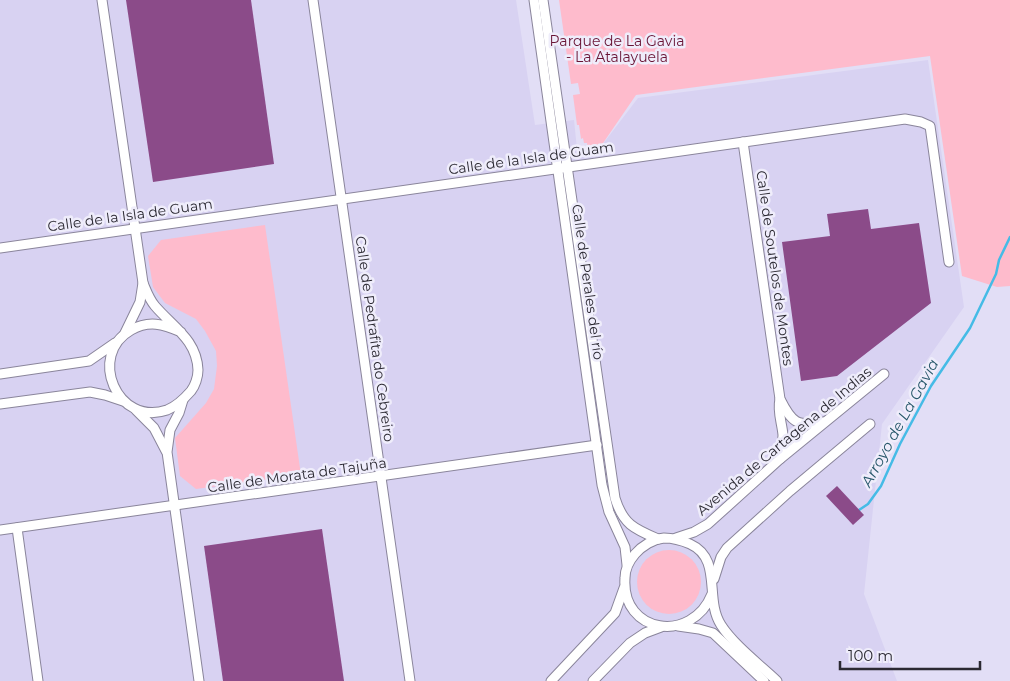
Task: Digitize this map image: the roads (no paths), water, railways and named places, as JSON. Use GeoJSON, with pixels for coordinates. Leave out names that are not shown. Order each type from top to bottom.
{"type":"FeatureCollection","features":[{"type":"Feature","properties":{"kind":"street"},"geometry":{"type":"LineString","coordinates":[[102,0],[142,283],[140,302],[125,334],[112,353],[110,365],[115,388],[123,401]]}},
{"type":"Feature","properties":{"kind":"street","name":"Calle de Pedrafita do Cebreiro"},"geometry":{"type":"LineString","coordinates":[[313,0],[410,681]]}},
{"type":"Feature","properties":{"kind":"street","name":"Calle de Perales del río"},"geometry":{"type":"LineString","coordinates":[[534,0],[615,498],[624,520],[636,529],[658,539]]}},
{"type":"Feature","properties":{"kind":"street","name":"Calle de Perales del río"},"geometry":{"type":"LineString","coordinates":[[543,0],[597,446],[605,497],[609,512],[625,548],[628,565]]}},
{"type":"Feature","properties":{"kind":"street","name":"Calle de la Isla de Guam"},"geometry":{"type":"LineString","coordinates":[[0,248],[905,119],[930,126],[949,262]]}},
{"type":"Feature","properties":{"kind":"street","name":"Calle de Soutelos de Montes"},"geometry":{"type":"LineString","coordinates":[[743,142],[780,399],[789,416],[799,423],[824,422]]}},
{"type":"Feature","properties":{"kind":"street"},"geometry":{"type":"LineString","coordinates":[[136,410],[160,412],[173,408],[193,388],[198,374],[194,350],[189,340],[155,306],[142,283]]}},
{"type":"Feature","properties":{"kind":"street"},"geometry":{"type":"LineString","coordinates":[[125,334],[139,326],[151,323],[165,325],[181,332]]}},
{"type":"Feature","properties":{"kind":"street"},"geometry":{"type":"LineString","coordinates":[[0,374],[89,361],[118,342]]}},
{"type":"Feature","properties":{"kind":"street","name":"Avenida de Cartagena de Indias"},"geometry":{"type":"LineString","coordinates":[[673,538],[702,529],[824,422],[884,374]]}},
{"type":"Feature","properties":{"kind":"street"},"geometry":{"type":"LineString","coordinates":[[0,404],[90,392],[123,401],[136,410],[154,428],[166,452],[199,681]]}},
{"type":"Feature","properties":{"kind":"street","name":"Calle de Soutelos de Montes"},"geometry":{"type":"LineString","coordinates":[[780,399],[778,407],[783,441],[780,460]]}},
{"type":"Feature","properties":{"kind":"street"},"geometry":{"type":"LineString","coordinates":[[166,452],[170,430],[183,400]]}},
{"type":"Feature","properties":{"kind":"street"},"geometry":{"type":"LineString","coordinates":[[712,584],[721,557],[727,548],[790,491],[870,424]]}},
{"type":"Feature","properties":{"kind":"street","name":"Calle de Morata de Tajuña"},"geometry":{"type":"LineString","coordinates":[[0,530],[597,446]]}},
{"type":"Feature","properties":{"kind":"street"},"geometry":{"type":"LineString","coordinates":[[17,528],[38,681]]}},
{"type":"Feature","properties":{"kind":"street"},"geometry":{"type":"LineString","coordinates":[[551,681],[615,613],[632,556],[658,539],[673,538],[688,543],[700,551],[706,559],[711,571],[712,594],[716,614],[721,626],[777,681]]}},
{"type":"Feature","properties":{"kind":"street"},"geometry":{"type":"LineString","coordinates":[[624,585],[626,596],[635,612],[647,621],[661,627]]}},
{"type":"Feature","properties":{"kind":"street"},"geometry":{"type":"LineString","coordinates":[[678,626],[700,614],[708,605],[712,594]]}},
{"type":"Feature","properties":{"kind":"street"},"geometry":{"type":"LineString","coordinates":[[593,681],[630,643],[645,633],[661,627],[678,626],[713,633],[764,681]]}},
{"type":"Feature","properties":{"kind":"waterway","name":"Arroyo de La Gavia"},"geometry":{"type":"LineString","coordinates":[[859,510],[868,504],[881,486],[900,444],[931,386],[970,328],[996,274],[999,260],[1010,237]]}},
{"type":"Feature","properties":{"kind":"park label","name":"Parque de La Gavia - La Atalayuela"},"geometry":{"type":"Point","coordinates":[617,49]}}]}
